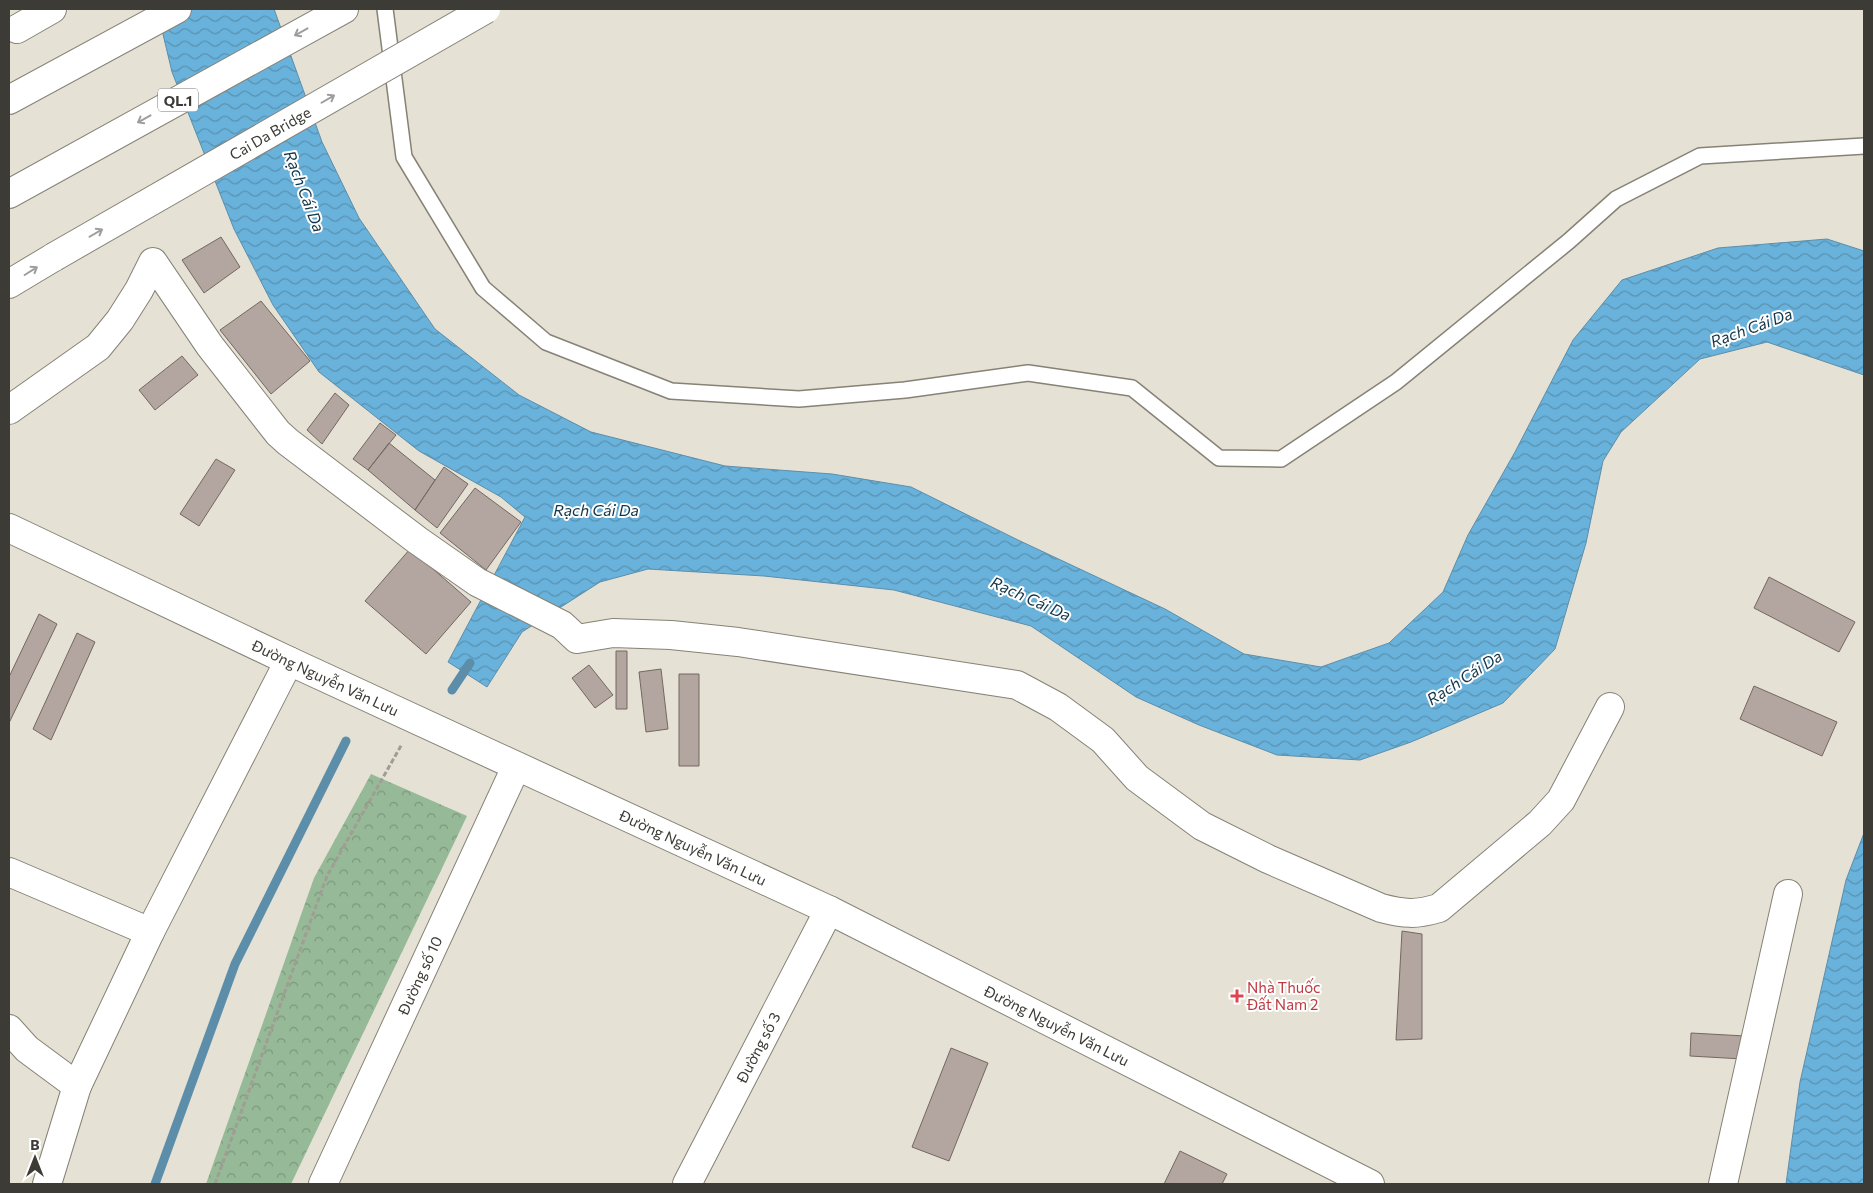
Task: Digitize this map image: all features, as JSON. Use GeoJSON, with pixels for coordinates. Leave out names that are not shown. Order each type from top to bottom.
{"type":"FeatureCollection","features":[{"type":"Feature","properties":{"kind":"main road"},"geometry":{"type":"LineString","coordinates":[[18,29],[52,9]]}},
{"type":"Feature","properties":{"kind":"main road"},"geometry":{"type":"LineString","coordinates":[[9,100],[177,9]]}},
{"type":"Feature","properties":{"kind":"main road","name":"QL.1"},"geometry":{"type":"LineString","coordinates":[[11,193],[344,9]]}},
{"type":"Feature","properties":{"kind":"main road","name":"Cai Da Bridge"},"geometry":{"type":"LineString","coordinates":[[9,284],[486,9]]}},
{"type":"Feature","properties":{"kind":"main road"},"geometry":{"type":"LineString","coordinates":[[9,410],[98,347],[120,320],[139,290],[153,262],[210,346],[278,433],[418,540],[477,582],[562,625],[577,639],[613,633],[671,635],[738,642],[1017,685],[1058,707],[1103,740],[1137,778],[1202,826],[1268,859],[1381,908],[1400,914],[1419,914],[1438,908],[1540,823],[1561,800],[1610,707]]}},
{"type":"Feature","properties":{"kind":"main road","name":"Đường Nguyễn Văn Lưu"},"geometry":{"type":"LineString","coordinates":[[9,528],[414,720],[829,910],[1370,1184]]}},
{"type":"Feature","properties":{"kind":"main road"},"geometry":{"type":"LineString","coordinates":[[47,1184],[77,1086],[150,932],[289,661]]}},
{"type":"Feature","properties":{"kind":"main road","name":"Đường số 10"},"geometry":{"type":"LineString","coordinates":[[323,1184],[516,767]]}},
{"type":"Feature","properties":{"kind":"main road"},"geometry":{"type":"LineString","coordinates":[[9,872],[150,932]]}},
{"type":"Feature","properties":{"kind":"main road"},"geometry":{"type":"LineString","coordinates":[[1722,1184],[1788,894]]}},
{"type":"Feature","properties":{"kind":"main road","name":"Đường số 3"},"geometry":{"type":"LineString","coordinates":[[694,1182],[829,910]]}},
{"type":"Feature","properties":{"kind":"main road"},"geometry":{"type":"LineString","coordinates":[[9,1029],[27,1049],[77,1086]]}},
{"type":"Feature","properties":{"kind":"lane"},"geometry":{"type":"LineString","coordinates":[[385,9],[404,156],[482,288],[546,342],[671,391],[799,399],[905,390],[1028,373],[1132,388],[1219,458],[1282,459],[1396,382],[1569,241],[1616,199],[1700,156],[1864,146]]}},
{"type":"Feature","properties":{"kind":"path"},"geometry":{"type":"LineString","coordinates":[[215,1184],[327,876],[388,771],[414,720]]}},
{"type":"Feature","properties":{"kind":"green space"},"geometry":{"type":"Polygon","coordinates":[[[371,774],[467,816],[291,1184],[206,1184],[314,878],[371,774]]]}},
{"type":"Feature","properties":{"kind":"water","name":"Rạch Cái Da"},"geometry":{"type":"Polygon","coordinates":[[[157,9],[274,9],[322,142],[359,218],[435,329],[519,395],[591,432],[725,466],[832,474],[911,487],[1165,609],[1244,654],[1321,667],[1389,643],[1443,592],[1468,535],[1515,452],[1573,340],[1622,280],[1718,248],[1827,239],[1864,251],[1864,375],[1767,342],[1700,359],[1621,432],[1603,461],[1586,543],[1555,649],[1503,703],[1411,742],[1360,760],[1277,755],[1199,725],[1136,697],[1031,626],[894,590],[764,576],[648,569],[600,582],[522,632],[487,687],[448,662],[525,517],[501,497],[419,451],[319,372],[273,305],[234,229],[172,72],[157,9]]]}},
{"type":"Feature","properties":{"kind":"water"},"geometry":{"type":"Polygon","coordinates":[[[1864,833],[1864,1184],[1786,1184],[1800,1082],[1846,880],[1864,833]]]}},
{"type":"Feature","properties":{"kind":"building"},"geometry":{"type":"Polygon","coordinates":[[[221,237],[240,267],[204,293],[182,260],[221,237]]]}},
{"type":"Feature","properties":{"kind":"building"},"geometry":{"type":"Polygon","coordinates":[[[261,301],[310,361],[271,394],[220,330],[261,301]]]}},
{"type":"Feature","properties":{"kind":"building"},"geometry":{"type":"Polygon","coordinates":[[[182,356],[198,375],[155,410],[139,390],[182,356]]]}},
{"type":"Feature","properties":{"kind":"building"},"geometry":{"type":"Polygon","coordinates":[[[335,393],[349,405],[322,444],[307,430],[335,393]]]}},
{"type":"Feature","properties":{"kind":"building"},"geometry":{"type":"Polygon","coordinates":[[[380,423],[396,435],[368,470],[353,459],[380,423]]]}},
{"type":"Feature","properties":{"kind":"building"},"geometry":{"type":"Polygon","coordinates":[[[389,443],[435,480],[415,510],[368,470],[389,443]]]}},
{"type":"Feature","properties":{"kind":"building"},"geometry":{"type":"Polygon","coordinates":[[[216,459],[235,470],[199,526],[180,514],[216,459]]]}},
{"type":"Feature","properties":{"kind":"building"},"geometry":{"type":"Polygon","coordinates":[[[444,467],[468,484],[437,528],[415,510],[444,467]]]}},
{"type":"Feature","properties":{"kind":"building"},"geometry":{"type":"Polygon","coordinates":[[[475,488],[521,522],[486,570],[440,533],[475,488]]]}},
{"type":"Feature","properties":{"kind":"building"},"geometry":{"type":"Polygon","coordinates":[[[410,549],[471,602],[426,654],[365,601],[410,549]]]}},
{"type":"Feature","properties":{"kind":"building"},"geometry":{"type":"Polygon","coordinates":[[[1769,577],[1855,622],[1839,652],[1754,608],[1769,577]]]}},
{"type":"Feature","properties":{"kind":"building"},"geometry":{"type":"Polygon","coordinates":[[[39,614],[57,624],[9,723],[9,677],[39,614]]]}},
{"type":"Feature","properties":{"kind":"building"},"geometry":{"type":"Polygon","coordinates":[[[77,633],[95,642],[51,740],[33,729],[77,633]]]}},
{"type":"Feature","properties":{"kind":"building"},"geometry":{"type":"Polygon","coordinates":[[[616,651],[627,651],[627,709],[616,709],[616,651]]]}},
{"type":"Feature","properties":{"kind":"building"},"geometry":{"type":"Polygon","coordinates":[[[589,665],[613,695],[595,708],[572,678],[589,665]]]}},
{"type":"Feature","properties":{"kind":"building"},"geometry":{"type":"Polygon","coordinates":[[[661,669],[668,729],[646,732],[639,672],[661,669]]]}},
{"type":"Feature","properties":{"kind":"building"},"geometry":{"type":"Polygon","coordinates":[[[679,674],[699,674],[699,766],[679,766],[679,674]]]}},
{"type":"Feature","properties":{"kind":"building"},"geometry":{"type":"Polygon","coordinates":[[[1754,686],[1837,722],[1822,756],[1740,719],[1754,686]]]}},
{"type":"Feature","properties":{"kind":"building"},"geometry":{"type":"Polygon","coordinates":[[[1402,931],[1422,934],[1422,1039],[1396,1040],[1402,931]]]}},
{"type":"Feature","properties":{"kind":"building"},"geometry":{"type":"Polygon","coordinates":[[[1691,1033],[1745,1036],[1743,1059],[1690,1056],[1691,1033]]]}},
{"type":"Feature","properties":{"kind":"building"},"geometry":{"type":"Polygon","coordinates":[[[951,1048],[988,1063],[949,1161],[912,1147],[951,1048]]]}},
{"type":"Feature","properties":{"kind":"building"},"geometry":{"type":"Polygon","coordinates":[[[1180,1151],[1227,1174],[1222,1184],[1164,1184],[1180,1151]]]}},
{"type":"Feature","properties":{"kind":"waterway"},"geometry":{"type":"LineString","coordinates":[[452,690],[470,663]]}},
{"type":"Feature","properties":{"kind":"waterway"},"geometry":{"type":"LineString","coordinates":[[155,1184],[235,964],[346,741]]}},
{"type":"Feature","properties":{"kind":"place","name":"Nhà Thuốc Đất Nam 2"},"geometry":{"type":"Point","coordinates":[1237,996]}}]}
